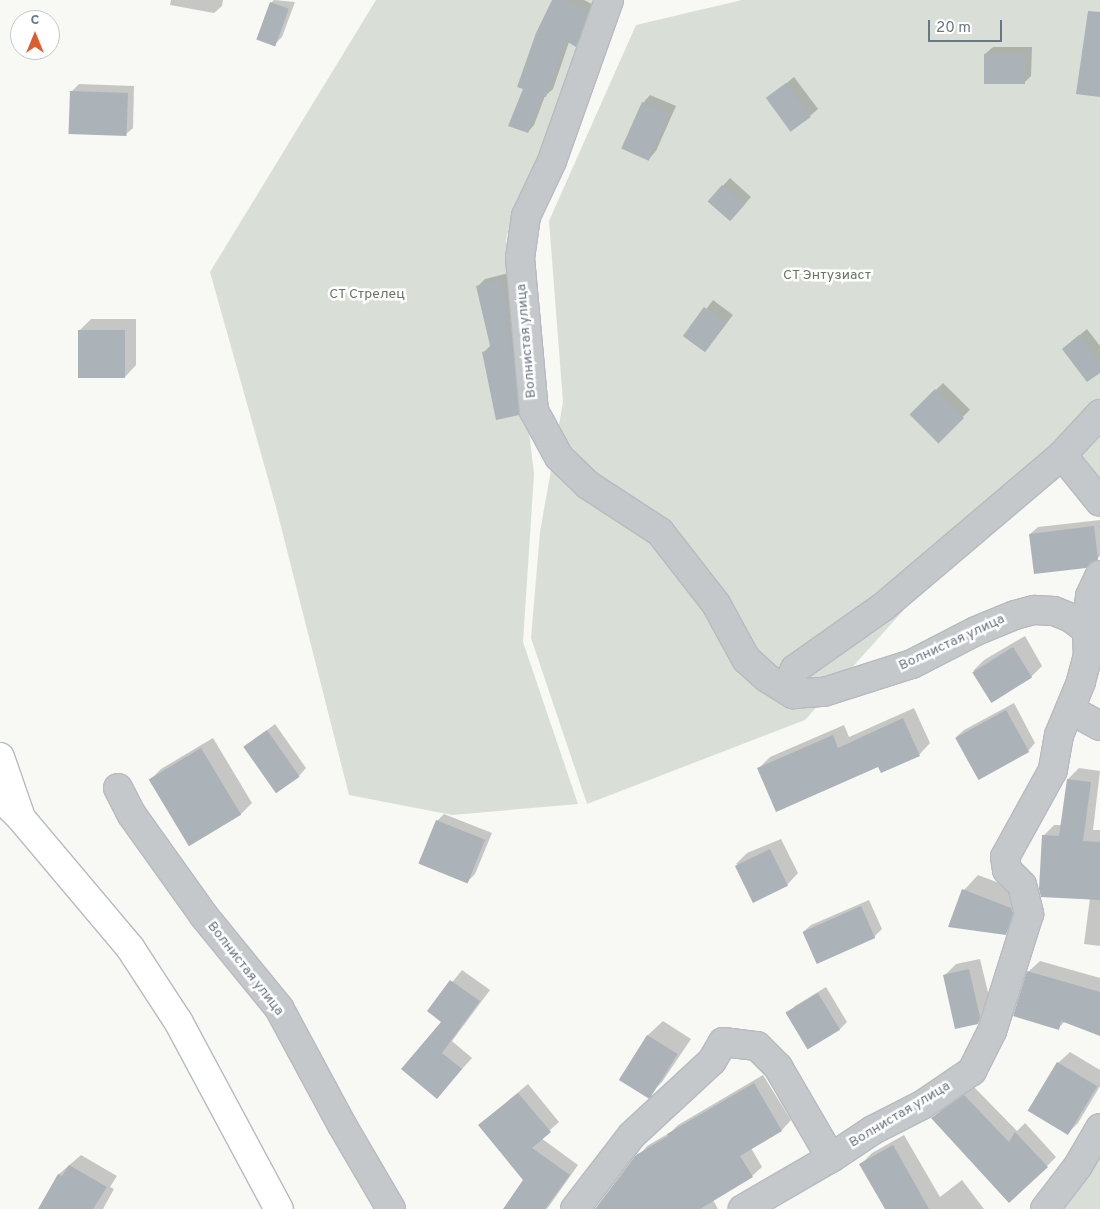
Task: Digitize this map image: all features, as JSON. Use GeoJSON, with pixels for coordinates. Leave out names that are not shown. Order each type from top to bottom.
{"type":"FeatureCollection","features":[{"type":"Feature","properties":{"kind":"main road"},"geometry":{"type":"LineString","coordinates":[[0,756],[20,817]]}},
{"type":"Feature","properties":{"kind":"main road"},"geometry":{"type":"LineString","coordinates":[[0,797],[20,817],[131,949],[178,1021],[279,1209]]}},
{"type":"Feature","properties":{"kind":"street","name":"Волнистая улица"},"geometry":{"type":"LineString","coordinates":[[609,0],[552,162],[526,216],[520,258],[534,411],[559,457],[588,485],[660,532],[716,604],[746,659],[767,678],[793,694],[824,692],[912,664],[976,631],[1015,615],[1034,610],[1054,611],[1072,618],[1087,630]]}},
{"type":"Feature","properties":{"kind":"street"},"geometry":{"type":"LineString","coordinates":[[793,694],[791,678],[795,669],[883,607],[1062,455],[1100,414]]}},
{"type":"Feature","properties":{"kind":"street"},"geometry":{"type":"LineString","coordinates":[[1062,455],[1100,502]]}},
{"type":"Feature","properties":{"kind":"street","name":"Волнистая улица"},"geometry":{"type":"LineString","coordinates":[[743,1209],[831,1158],[873,1130],[922,1105],[972,1071],[992,1031],[1029,914],[1022,885],[1007,870],[1005,857],[1053,770],[1059,735],[1071,710],[1088,654],[1087,630],[1090,596],[1100,575]]}},
{"type":"Feature","properties":{"kind":"street"},"geometry":{"type":"LineString","coordinates":[[1071,710],[1100,726]]}},
{"type":"Feature","properties":{"kind":"street","name":"Волнистая улица"},"geometry":{"type":"LineString","coordinates":[[118,788],[132,814],[204,916],[279,1008],[391,1209]]}},
{"type":"Feature","properties":{"kind":"street"},"geometry":{"type":"LineString","coordinates":[[575,1209],[632,1135],[712,1061],[723,1042],[757,1046],[778,1067],[831,1158]]}},
{"type":"Feature","properties":{"kind":"street"},"geometry":{"type":"LineString","coordinates":[[1045,1209],[1078,1166],[1100,1128]]}},
{"type":"Feature","properties":{"kind":"green space","name":"СТ Стрелец"},"geometry":{"type":"Polygon","coordinates":[[[376,0],[621,0],[515,206],[506,239],[534,474],[523,642],[578,804],[452,815],[349,795],[276,507],[210,272],[376,0]]]}},
{"type":"Feature","properties":{"kind":"green space","name":"СТ Энтузиаст"},"geometry":{"type":"Polygon","coordinates":[[[742,0],[1100,0],[1100,478],[1059,437],[805,720],[587,804],[531,638],[540,532],[563,402],[549,221],[636,25],[742,0]]]}},
{"type":"Feature","properties":{"kind":"green space"},"geometry":{"type":"Polygon","coordinates":[[[1100,1141],[1100,1209],[1056,1209],[1100,1141]]]}},
{"type":"Feature","properties":{"kind":"building"},"geometry":{"type":"Polygon","coordinates":[[[552,0],[564,0],[588,12],[576,47],[566,41],[546,97],[542,96],[528,133],[508,126],[523,89],[517,87],[536,33],[552,0]]]}},
{"type":"Feature","properties":{"kind":"building"},"geometry":{"type":"Polygon","coordinates":[[[270,2],[289,9],[275,46],[256,40],[270,2]]]}},
{"type":"Feature","properties":{"kind":"building"},"geometry":{"type":"Polygon","coordinates":[[[1088,11],[1100,12],[1100,97],[1076,94],[1088,11]]]}},
{"type":"Feature","properties":{"kind":"building"},"geometry":{"type":"Polygon","coordinates":[[[984,54],[1025,54],[1025,84],[984,84],[984,54]]]}},
{"type":"Feature","properties":{"kind":"building"},"geometry":{"type":"Polygon","coordinates":[[[786,83],[811,117],[790,132],[766,98],[786,83]]]}},
{"type":"Feature","properties":{"kind":"building"},"geometry":{"type":"Polygon","coordinates":[[[70,91],[128,93],[126,136],[68,134],[70,91]]]}},
{"type":"Feature","properties":{"kind":"building"},"geometry":{"type":"Polygon","coordinates":[[[642,102],[669,114],[649,161],[621,149],[642,102]]]}},
{"type":"Feature","properties":{"kind":"building"},"geometry":{"type":"Polygon","coordinates":[[[722,185],[745,205],[730,221],[708,202],[722,185]]]}},
{"type":"Feature","properties":{"kind":"building"},"geometry":{"type":"Polygon","coordinates":[[[501,280],[509,314],[505,315],[513,357],[519,415],[496,420],[482,352],[491,350],[476,286],[501,280]]]}},
{"type":"Feature","properties":{"kind":"building"},"geometry":{"type":"Polygon","coordinates":[[[704,307],[726,323],[705,352],[683,336],[704,307]]]}},
{"type":"Feature","properties":{"kind":"building"},"geometry":{"type":"Polygon","coordinates":[[[78,330],[125,330],[125,378],[78,378],[78,330]]]}},
{"type":"Feature","properties":{"kind":"building"},"geometry":{"type":"Polygon","coordinates":[[[1079,335],[1100,363],[1100,373],[1087,382],[1062,349],[1079,335]]]}},
{"type":"Feature","properties":{"kind":"building"},"geometry":{"type":"Polygon","coordinates":[[[935,389],[964,418],[939,443],[910,414],[935,389]]]}},
{"type":"Feature","properties":{"kind":"building"},"geometry":{"type":"Polygon","coordinates":[[[1094,526],[1098,560],[1086,568],[1034,574],[1029,534],[1094,526]]]}},
{"type":"Feature","properties":{"kind":"building"},"geometry":{"type":"Polygon","coordinates":[[[1013,647],[1032,678],[991,703],[972,672],[1013,647]]]}},
{"type":"Feature","properties":{"kind":"building"},"geometry":{"type":"Polygon","coordinates":[[[1006,710],[1029,752],[979,780],[955,738],[1006,710]]]}},
{"type":"Feature","properties":{"kind":"building"},"geometry":{"type":"Polygon","coordinates":[[[903,718],[920,756],[881,773],[878,767],[776,812],[757,768],[833,735],[838,748],[903,718]]]}},
{"type":"Feature","properties":{"kind":"building"},"geometry":{"type":"Polygon","coordinates":[[[267,730],[300,777],[276,793],[243,747],[267,730]]]}},
{"type":"Feature","properties":{"kind":"building"},"geometry":{"type":"Polygon","coordinates":[[[201,748],[241,815],[189,846],[149,779],[201,748]]]}},
{"type":"Feature","properties":{"kind":"building"},"geometry":{"type":"Polygon","coordinates":[[[1067,779],[1091,782],[1083,841],[1100,842],[1100,900],[1041,897],[1039,889],[1042,835],[1059,836],[1067,779]]]}},
{"type":"Feature","properties":{"kind":"building"},"geometry":{"type":"Polygon","coordinates":[[[436,820],[485,840],[468,883],[418,864],[436,820]]]}},
{"type":"Feature","properties":{"kind":"building"},"geometry":{"type":"Polygon","coordinates":[[[770,849],[788,886],[753,903],[735,866],[770,849]]]}},
{"type":"Feature","properties":{"kind":"building"},"geometry":{"type":"Polygon","coordinates":[[[962,889],[1011,908],[1013,913],[1006,935],[948,927],[962,889]]]}},
{"type":"Feature","properties":{"kind":"building"},"geometry":{"type":"Polygon","coordinates":[[[861,906],[875,938],[817,964],[803,932],[861,906]]]}},
{"type":"Feature","properties":{"kind":"building"},"geometry":{"type":"Polygon","coordinates":[[[969,969],[980,1017],[978,1024],[955,1029],[943,975],[969,969]]]}},
{"type":"Feature","properties":{"kind":"building"},"geometry":{"type":"Polygon","coordinates":[[[1027,971],[1100,992],[1100,1036],[1061,1021],[1059,1030],[1013,1016],[1027,971]]]}},
{"type":"Feature","properties":{"kind":"building"},"geometry":{"type":"Polygon","coordinates":[[[450,980],[480,1001],[442,1053],[462,1069],[437,1099],[401,1069],[441,1022],[427,1011],[450,980]]]}},
{"type":"Feature","properties":{"kind":"building"},"geometry":{"type":"Polygon","coordinates":[[[818,993],[840,1030],[808,1049],[785,1013],[818,993]]]}},
{"type":"Feature","properties":{"kind":"building"},"geometry":{"type":"Polygon","coordinates":[[[647,1035],[678,1054],[649,1099],[619,1080],[647,1035]]]}},
{"type":"Feature","properties":{"kind":"building"},"geometry":{"type":"Polygon","coordinates":[[[1057,1062],[1097,1086],[1068,1135],[1028,1111],[1057,1062]]]}},
{"type":"Feature","properties":{"kind":"building"},"geometry":{"type":"Polygon","coordinates":[[[754,1083],[782,1131],[740,1156],[753,1177],[700,1209],[595,1209],[636,1155],[668,1136],[667,1134],[754,1083]]]}},
{"type":"Feature","properties":{"kind":"building"},"geometry":{"type":"Polygon","coordinates":[[[518,1093],[551,1132],[532,1148],[570,1175],[545,1209],[503,1209],[523,1180],[478,1125],[518,1093]]]}},
{"type":"Feature","properties":{"kind":"building"},"geometry":{"type":"Polygon","coordinates":[[[964,1095],[1009,1142],[1015,1132],[1048,1167],[1009,1203],[931,1118],[964,1095]]]}},
{"type":"Feature","properties":{"kind":"building"},"geometry":{"type":"Polygon","coordinates":[[[893,1145],[929,1209],[885,1209],[859,1164],[893,1145]]]}},
{"type":"Feature","properties":{"kind":"building"},"geometry":{"type":"Polygon","coordinates":[[[69,1165],[107,1187],[93,1209],[38,1209],[58,1174],[62,1176],[69,1165]]]}}]}
